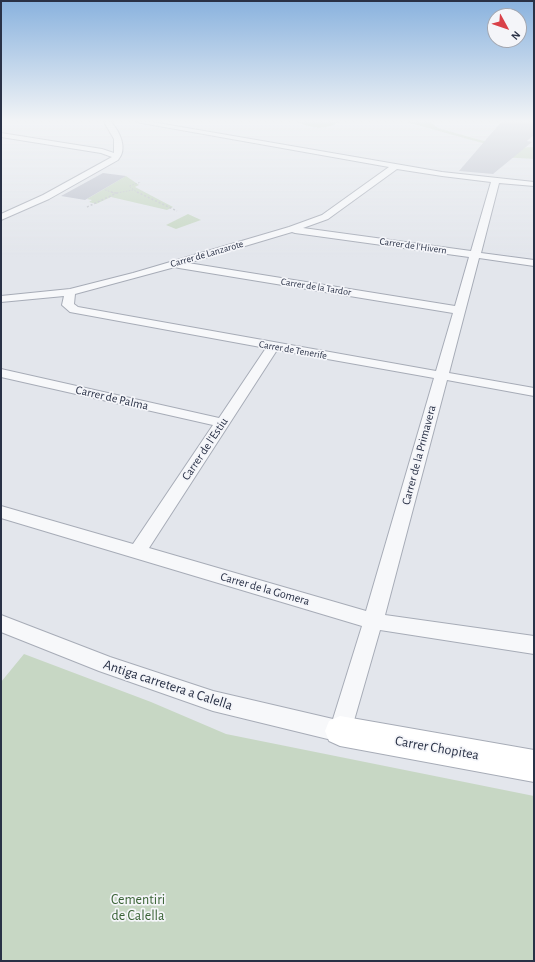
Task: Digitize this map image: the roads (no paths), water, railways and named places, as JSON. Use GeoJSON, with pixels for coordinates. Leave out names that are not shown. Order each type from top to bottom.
{"type":"FeatureCollection","features":[{"type":"Feature","properties":{"kind":"street"},"geometry":{"type":"LineString","coordinates":[[1,217],[46,197],[101,167]]}},
{"type":"Feature","properties":{"kind":"street","name":"Carrer de Lanzarote"},"geometry":{"type":"LineString","coordinates":[[1,298],[70,292],[292,229],[325,217],[395,167]]}},
{"type":"Feature","properties":{"kind":"street"},"geometry":{"type":"LineString","coordinates":[[401,167],[442,174],[534,184]]}},
{"type":"Feature","properties":{"kind":"street","name":"Carrer de la Primavera"},"geometry":{"type":"LineString","coordinates":[[340,731],[373,621],[496,180]]}},
{"type":"Feature","properties":{"kind":"street","name":"Carrer de l'Hivern"},"geometry":{"type":"LineString","coordinates":[[292,229],[534,263]]}},
{"type":"Feature","properties":{"kind":"street","name":"Carrer de la Tardor"},"geometry":{"type":"LineString","coordinates":[[173,264],[459,310]]}},
{"type":"Feature","properties":{"kind":"street","name":"Carrer de Tenerife"},"geometry":{"type":"LineString","coordinates":[[70,292],[68,305],[74,310],[273,347],[534,392]]}},
{"type":"Feature","properties":{"kind":"street","name":"Carrer de l'Estiu"},"geometry":{"type":"LineString","coordinates":[[137,552],[273,347]]}},
{"type":"Feature","properties":{"kind":"street","name":"Carrer de Palma"},"geometry":{"type":"LineString","coordinates":[[1,372],[222,423]]}},
{"type":"Feature","properties":{"kind":"street","name":"Carrer de la Gomera"},"geometry":{"type":"LineString","coordinates":[[1,512],[373,621],[534,645]]}},
{"type":"Feature","properties":{"kind":"street","name":"Antiga carretera a Calella"},"geometry":{"type":"LineString","coordinates":[[1,623],[106,665],[191,694],[292,721],[340,731]]}},
{"type":"Feature","properties":{"kind":"street","name":"Carrer Chopitea"},"geometry":{"type":"LineString","coordinates":[[340,731],[534,766]]}},
{"type":"Feature","properties":{"kind":"park label","name":"Cementiri de Calella"},"geometry":{"type":"Point","coordinates":[138,908]}}]}
